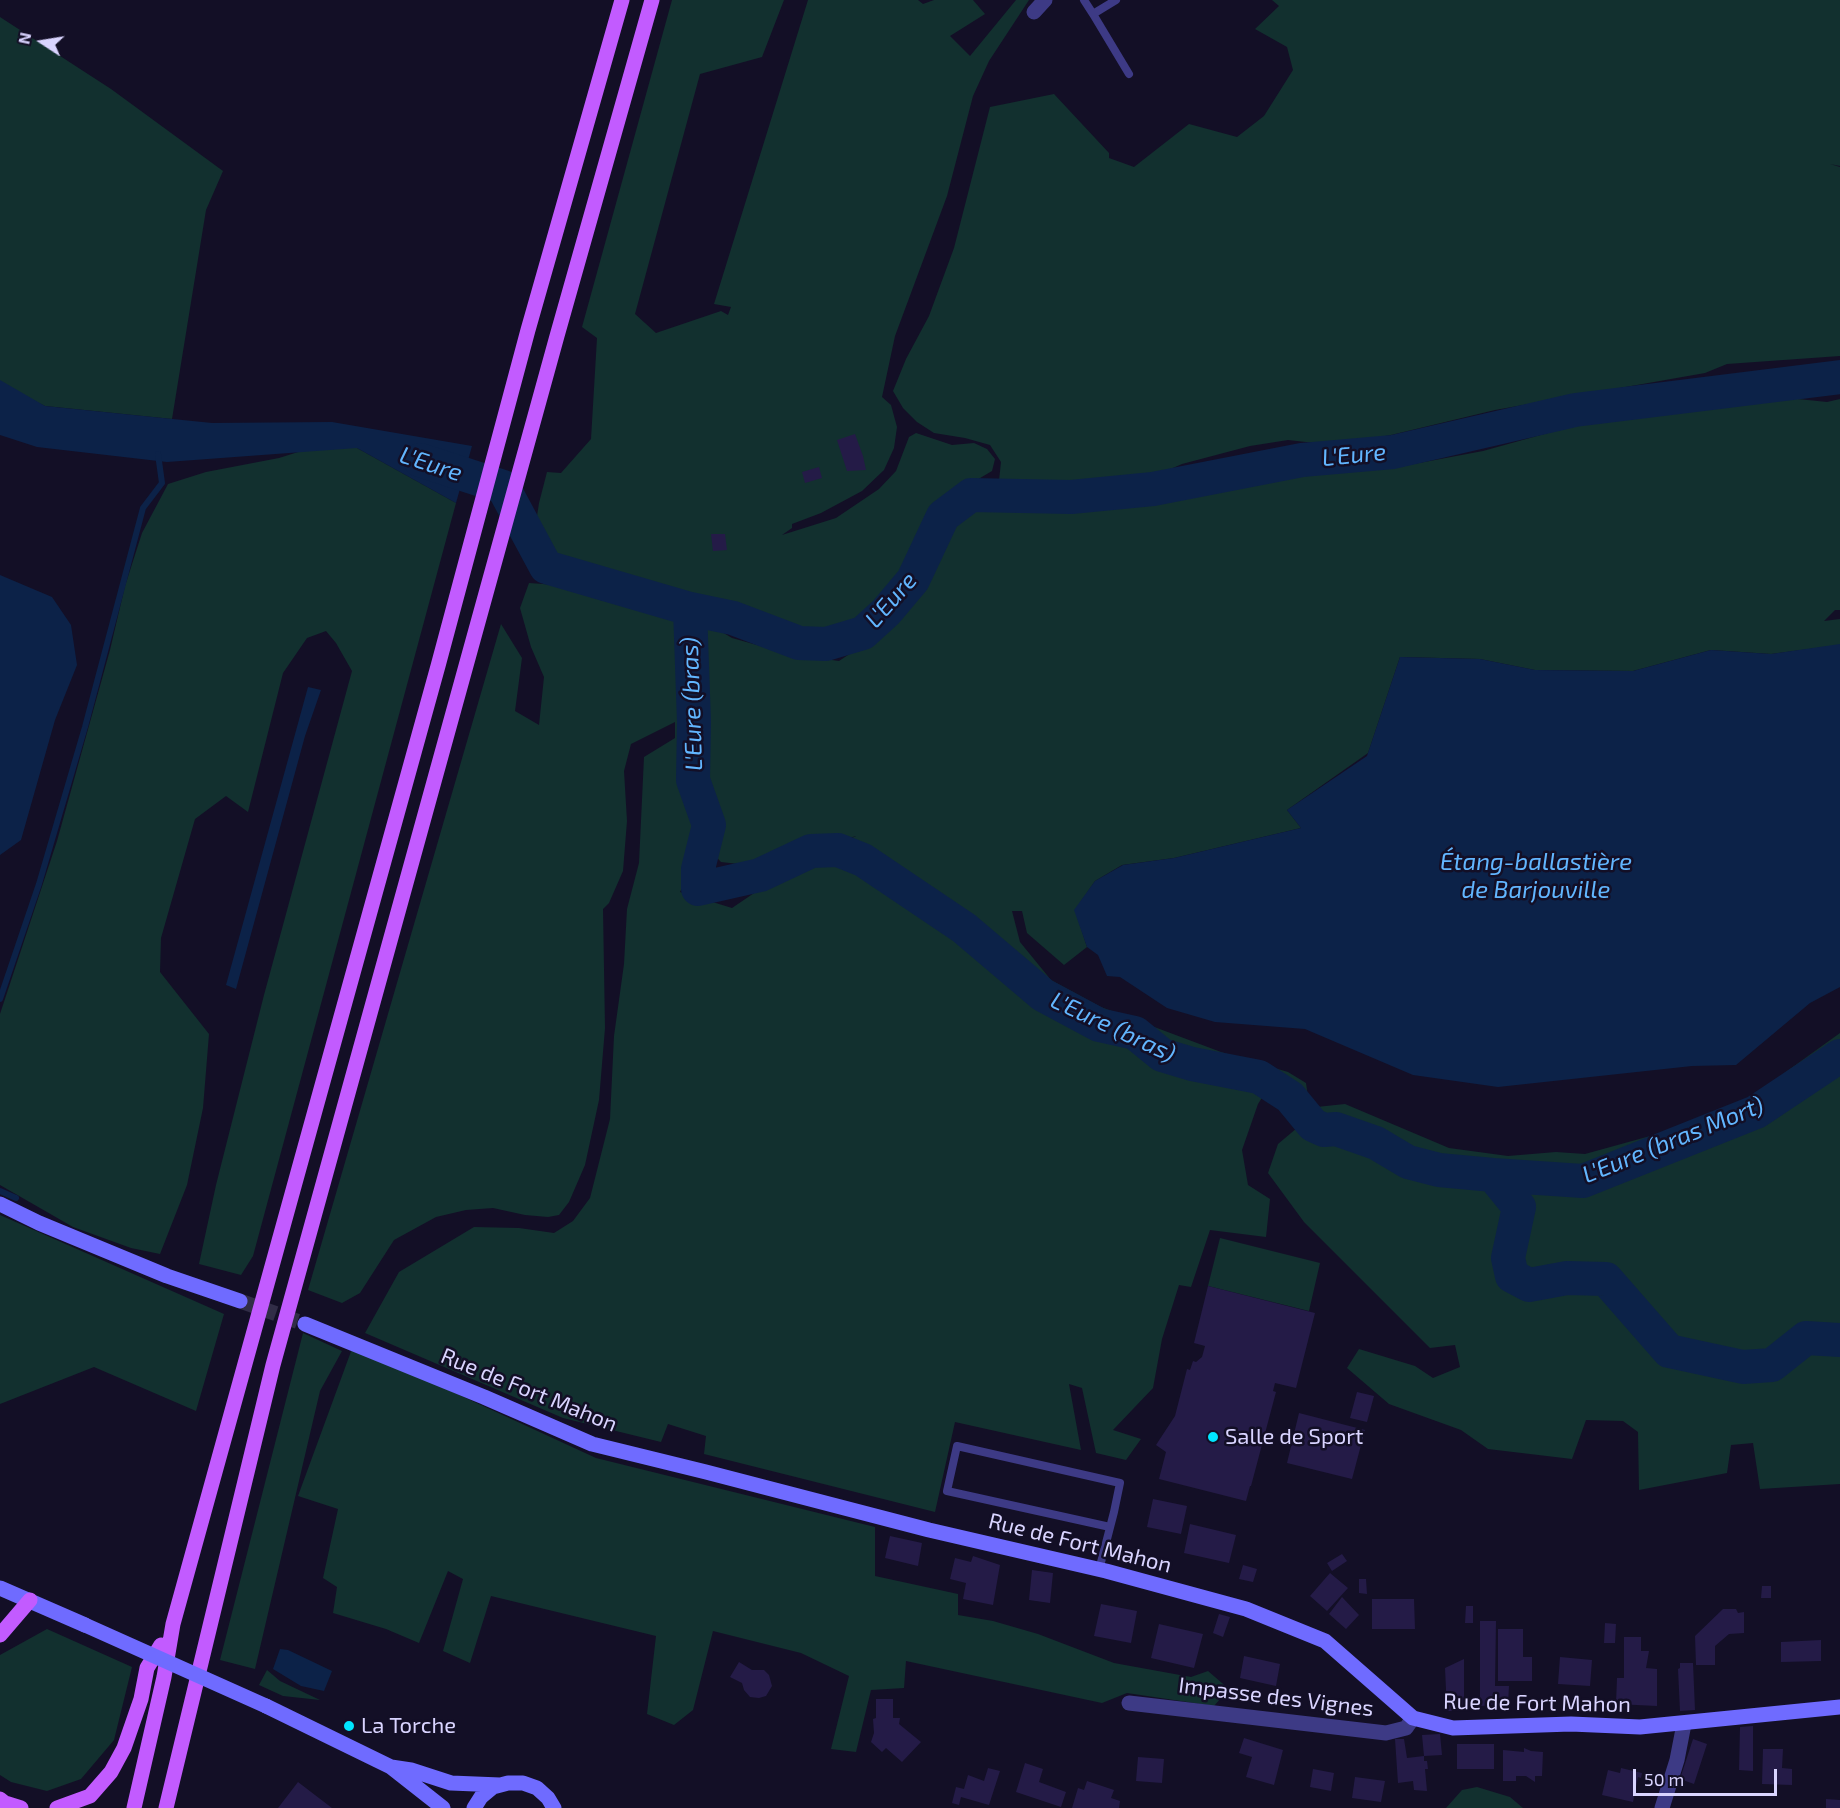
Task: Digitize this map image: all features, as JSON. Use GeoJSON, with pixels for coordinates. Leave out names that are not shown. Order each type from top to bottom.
{"type":"FeatureCollection","features":[{"type":"Feature","properties":{"kind":"main road"},"geometry":{"type":"LineString","coordinates":[[134,1808],[164,1677],[173,1624],[438,666],[528,330],[622,0]]}},
{"type":"Feature","properties":{"kind":"main road"},"geometry":{"type":"LineString","coordinates":[[166,1808],[273,1365],[652,0]]}},
{"type":"Feature","properties":{"kind":"main road"},"geometry":{"type":"LineString","coordinates":[[0,1635],[30,1600]]}},
{"type":"Feature","properties":{"kind":"main road"},"geometry":{"type":"LineString","coordinates":[[57,1808],[90,1796],[111,1772],[127,1738],[141,1699],[147,1668],[173,1624]]}},
{"type":"Feature","properties":{"kind":"main road"},"geometry":{"type":"LineString","coordinates":[[0,1800],[21,1808]]}},
{"type":"Feature","properties":{"kind":"street"},"geometry":{"type":"LineString","coordinates":[[1034,12],[1045,0]]}},
{"type":"Feature","properties":{"kind":"street"},"geometry":{"type":"LineString","coordinates":[[0,1204],[39,1223],[167,1276],[240,1301]]}},
{"type":"Feature","properties":{"kind":"street","name":"Rue de Fort Mahon"},"geometry":{"type":"LineString","coordinates":[[305,1324],[592,1444],[929,1530],[1099,1570],[1245,1609],[1325,1641],[1413,1718],[1453,1728],[1571,1724],[1640,1727],[1840,1707]]}},
{"type":"Feature","properties":{"kind":"street"},"geometry":{"type":"LineString","coordinates":[[0,1588],[266,1706],[391,1767],[443,1808]]}},
{"type":"Feature","properties":{"kind":"street","name":"Impasse des Vignes"},"geometry":{"type":"LineString","coordinates":[[1129,1703],[1386,1733],[1406,1728],[1413,1718]]}},
{"type":"Feature","properties":{"kind":"street"},"geometry":{"type":"LineString","coordinates":[[1662,1808],[1677,1760],[1684,1724]]}},
{"type":"Feature","properties":{"kind":"street"},"geometry":{"type":"LineString","coordinates":[[391,1767],[411,1770],[451,1783],[500,1785]]}},
{"type":"Feature","properties":{"kind":"street"},"geometry":{"type":"LineString","coordinates":[[474,1808],[481,1797],[493,1787],[508,1783],[522,1783],[537,1788],[548,1798],[554,1808]]}},
{"type":"Feature","properties":{"kind":"lane"},"geometry":{"type":"LineString","coordinates":[[1084,0],[1129,74]]}},
{"type":"Feature","properties":{"kind":"lane"},"geometry":{"type":"LineString","coordinates":[[1093,14],[1116,0]]}},
{"type":"Feature","properties":{"kind":"lane"},"geometry":{"type":"LineString","coordinates":[[1099,1570],[1110,1527],[1120,1483],[957,1446],[947,1491],[1110,1527]]}},
{"type":"Feature","properties":{"kind":"green space"},"geometry":{"type":"Polygon","coordinates":[[[672,0],[784,0],[762,57],[700,74],[635,314],[656,333],[721,311],[728,315],[731,307],[714,304],[808,0],[918,0],[923,4],[934,0],[973,0],[985,14],[950,36],[970,56],[1016,0],[1029,0],[989,61],[973,96],[947,196],[895,336],[882,397],[891,405],[897,427],[894,448],[884,470],[862,491],[821,513],[792,524],[792,528],[782,535],[836,518],[879,489],[896,471],[909,437],[916,433],[952,445],[974,443],[987,449],[995,459],[992,471],[953,494],[923,521],[913,554],[896,594],[868,617],[831,637],[796,632],[757,612],[739,608],[722,612],[650,592],[551,560],[535,529],[547,472],[561,473],[591,439],[597,338],[582,327],[672,0]]]}},
{"type":"Feature","properties":{"kind":"green space"},"geometry":{"type":"Polygon","coordinates":[[[1272,0],[1840,0],[1840,166],[1830,164],[1840,167],[1840,356],[1727,364],[1705,373],[1495,410],[1391,435],[1333,445],[1288,440],[1250,446],[1182,464],[1132,486],[1074,491],[1036,488],[998,490],[1001,462],[990,445],[934,433],[917,422],[903,408],[893,391],[906,359],[929,316],[954,248],[990,107],[1054,94],[1109,153],[1109,158],[1134,167],[1189,124],[1237,137],[1264,116],[1293,70],[1287,47],[1255,29],[1279,6],[1272,0]]]}},
{"type":"Feature","properties":{"kind":"green space"},"geometry":{"type":"Polygon","coordinates":[[[0,17],[111,89],[223,171],[206,210],[172,419],[45,406],[0,384],[0,17]]]}},
{"type":"Feature","properties":{"kind":"green space"},"geometry":{"type":"Polygon","coordinates":[[[1769,396],[1827,402],[1840,399],[1840,610],[1835,610],[1824,621],[1840,619],[1840,645],[1771,654],[1711,650],[1633,671],[1535,670],[1480,659],[1400,657],[1368,753],[1287,810],[1301,828],[1174,858],[1122,865],[1095,881],[1075,910],[1087,947],[1064,965],[1027,933],[1022,911],[1012,911],[1020,942],[1051,980],[1101,1007],[1221,1052],[1288,1072],[1306,1083],[1308,1097],[1263,1096],[1258,1104],[1242,1150],[1248,1185],[1270,1199],[1266,1237],[1210,1230],[1191,1287],[1179,1285],[1162,1339],[1153,1388],[1113,1430],[1141,1439],[1126,1460],[1096,1453],[1082,1388],[1069,1384],[1081,1450],[955,1422],[935,1512],[704,1454],[706,1436],[668,1424],[661,1442],[563,1418],[365,1333],[399,1272],[474,1227],[519,1228],[554,1233],[573,1221],[590,1198],[610,1119],[614,1036],[624,964],[627,909],[639,863],[644,757],[675,738],[675,722],[631,744],[624,771],[627,821],[623,871],[609,903],[603,909],[605,1028],[599,1100],[585,1165],[569,1202],[559,1215],[548,1217],[493,1208],[466,1210],[436,1217],[394,1240],[360,1293],[342,1303],[308,1290],[501,624],[522,658],[515,711],[539,725],[544,677],[531,647],[520,608],[529,583],[571,586],[600,600],[637,605],[705,622],[732,638],[789,654],[839,661],[886,630],[916,596],[924,570],[948,523],[971,507],[1110,503],[1229,478],[1403,466],[1483,451],[1634,409],[1769,396]],[[856,836],[756,866],[721,862],[705,845],[680,892],[732,908],[797,864],[856,836]]]}},
{"type":"Feature","properties":{"kind":"green space"},"geometry":{"type":"Polygon","coordinates":[[[311,448],[357,448],[456,503],[253,1256],[241,1275],[199,1264],[216,1185],[264,995],[352,671],[336,643],[326,631],[307,638],[283,673],[248,812],[226,796],[195,819],[161,938],[160,972],[209,1034],[203,1108],[187,1185],[160,1254],[131,1248],[73,1227],[0,1185],[0,1014],[57,841],[110,650],[125,586],[142,533],[168,484],[206,472],[279,458],[311,448]]]}},
{"type":"Feature","properties":{"kind":"green space"},"geometry":{"type":"Polygon","coordinates":[[[1840,1033],[1840,1484],[1760,1489],[1753,1443],[1731,1445],[1727,1473],[1639,1490],[1638,1432],[1623,1421],[1586,1420],[1572,1459],[1488,1449],[1461,1430],[1389,1404],[1347,1368],[1359,1349],[1415,1366],[1433,1378],[1460,1367],[1455,1345],[1430,1348],[1304,1222],[1268,1173],[1278,1144],[1297,1128],[1326,1136],[1307,1108],[1345,1104],[1449,1148],[1508,1156],[1556,1152],[1585,1154],[1661,1133],[1715,1114],[1751,1097],[1840,1033]]]}},
{"type":"Feature","properties":{"kind":"green space"},"geometry":{"type":"Polygon","coordinates":[[[0,1215],[224,1314],[196,1411],[94,1367],[0,1404],[0,1215]]]}},
{"type":"Feature","properties":{"kind":"green space"},"geometry":{"type":"Polygon","coordinates":[[[1220,1238],[1320,1263],[1309,1311],[1208,1286],[1220,1238]]]}},
{"type":"Feature","properties":{"kind":"green space"},"geometry":{"type":"Polygon","coordinates":[[[303,1333],[342,1351],[320,1391],[255,1669],[220,1660],[303,1333]]]}},
{"type":"Feature","properties":{"kind":"green space"},"geometry":{"type":"Polygon","coordinates":[[[353,1346],[596,1458],[875,1527],[875,1576],[958,1594],[958,1615],[993,1621],[1038,1634],[1114,1663],[1191,1677],[1208,1671],[1229,1689],[1214,1706],[1127,1693],[1102,1703],[906,1661],[904,1688],[871,1690],[856,1752],[831,1749],[849,1676],[801,1653],[713,1631],[693,1710],[674,1725],[647,1714],[656,1636],[491,1596],[470,1663],[443,1651],[463,1579],[448,1571],[419,1643],[386,1629],[333,1613],[337,1587],[323,1578],[338,1509],[298,1496],[353,1346]]]}},
{"type":"Feature","properties":{"kind":"green space"},"geometry":{"type":"Polygon","coordinates":[[[47,1629],[132,1667],[114,1740],[81,1779],[47,1791],[11,1782],[0,1775],[0,1655],[47,1629]]]}},
{"type":"Feature","properties":{"kind":"green space"},"geometry":{"type":"Polygon","coordinates":[[[267,1670],[280,1681],[320,1700],[283,1696],[259,1685],[267,1670]]]}},
{"type":"Feature","properties":{"kind":"green space"},"geometry":{"type":"Polygon","coordinates":[[[1477,1787],[1510,1797],[1523,1808],[1446,1808],[1462,1790],[1477,1787]]]}},
{"type":"Feature","properties":{"kind":"water"},"geometry":{"type":"Polygon","coordinates":[[[0,380],[45,406],[212,423],[332,422],[472,446],[456,503],[357,448],[167,462],[37,447],[0,435],[0,380]]]}},
{"type":"Feature","properties":{"kind":"water"},"geometry":{"type":"Polygon","coordinates":[[[0,575],[52,597],[71,625],[77,665],[55,720],[21,840],[0,855],[0,575]]]}},
{"type":"Feature","properties":{"kind":"water","name":"Étang-ballastière de Barjouville"},"geometry":{"type":"Polygon","coordinates":[[[1840,644],[1840,987],[1810,1003],[1736,1065],[1692,1066],[1498,1087],[1413,1075],[1305,1029],[1215,1022],[1167,1008],[1120,977],[1107,976],[1098,955],[1087,947],[1074,910],[1095,881],[1123,865],[1174,858],[1301,828],[1287,810],[1367,756],[1400,657],[1480,659],[1535,670],[1633,671],[1711,650],[1771,654],[1840,644]]]}},
{"type":"Feature","properties":{"kind":"water"},"geometry":{"type":"Polygon","coordinates":[[[308,687],[321,690],[305,736],[236,989],[226,985],[308,687]]]}},
{"type":"Feature","properties":{"kind":"water"},"geometry":{"type":"Polygon","coordinates":[[[280,1649],[288,1650],[332,1671],[324,1691],[301,1686],[273,1669],[280,1649]]]}},
{"type":"Feature","properties":{"kind":"building"},"geometry":{"type":"Polygon","coordinates":[[[855,434],[866,470],[847,471],[837,440],[855,434]]]}},
{"type":"Feature","properties":{"kind":"building"},"geometry":{"type":"Polygon","coordinates":[[[819,467],[822,478],[805,483],[802,472],[819,467]]]}},
{"type":"Feature","properties":{"kind":"building"},"geometry":{"type":"Polygon","coordinates":[[[711,534],[725,534],[727,550],[713,551],[711,534]]]}},
{"type":"Feature","properties":{"kind":"building"},"geometry":{"type":"Polygon","coordinates":[[[1208,1286],[1315,1313],[1296,1388],[1275,1383],[1273,1391],[1276,1392],[1246,1501],[1159,1479],[1166,1452],[1156,1445],[1175,1416],[1187,1369],[1190,1370],[1193,1361],[1196,1362],[1202,1357],[1205,1346],[1194,1343],[1208,1286]]]}},
{"type":"Feature","properties":{"kind":"building"},"geometry":{"type":"Polygon","coordinates":[[[1357,1392],[1374,1396],[1367,1422],[1350,1418],[1357,1392]]]}},
{"type":"Feature","properties":{"kind":"building"},"geometry":{"type":"Polygon","coordinates":[[[1299,1413],[1365,1430],[1352,1479],[1287,1463],[1299,1413]]]}},
{"type":"Feature","properties":{"kind":"building"},"geometry":{"type":"Polygon","coordinates":[[[1153,1499],[1187,1506],[1181,1534],[1147,1527],[1153,1499]]]}},
{"type":"Feature","properties":{"kind":"building"},"geometry":{"type":"Polygon","coordinates":[[[1190,1524],[1236,1535],[1229,1563],[1184,1553],[1190,1524]]]}},
{"type":"Feature","properties":{"kind":"building"},"geometry":{"type":"Polygon","coordinates":[[[890,1536],[922,1543],[918,1566],[885,1558],[890,1536]]]}},
{"type":"Feature","properties":{"kind":"building"},"geometry":{"type":"Polygon","coordinates":[[[1342,1554],[1347,1561],[1332,1571],[1327,1563],[1342,1554]]]}},
{"type":"Feature","properties":{"kind":"building"},"geometry":{"type":"Polygon","coordinates":[[[973,1556],[1000,1565],[993,1605],[963,1599],[966,1583],[950,1579],[955,1558],[971,1562],[973,1556]]]}},
{"type":"Feature","properties":{"kind":"building"},"geometry":{"type":"Polygon","coordinates":[[[1243,1565],[1257,1569],[1253,1582],[1239,1579],[1243,1565]]]}},
{"type":"Feature","properties":{"kind":"building"},"geometry":{"type":"Polygon","coordinates":[[[1032,1570],[1053,1573],[1050,1603],[1029,1600],[1032,1570]]]}},
{"type":"Feature","properties":{"kind":"building"},"geometry":{"type":"Polygon","coordinates":[[[1330,1573],[1348,1588],[1327,1611],[1310,1596],[1330,1573]]]}},
{"type":"Feature","properties":{"kind":"building"},"geometry":{"type":"Polygon","coordinates":[[[1359,1579],[1366,1579],[1367,1594],[1359,1593],[1359,1579]]]}},
{"type":"Feature","properties":{"kind":"building"},"geometry":{"type":"Polygon","coordinates":[[[1762,1586],[1771,1586],[1771,1598],[1761,1598],[1762,1586]]]}},
{"type":"Feature","properties":{"kind":"building"},"geometry":{"type":"Polygon","coordinates":[[[1342,1597],[1359,1615],[1346,1629],[1329,1614],[1342,1597]]]}},
{"type":"Feature","properties":{"kind":"building"},"geometry":{"type":"Polygon","coordinates":[[[1372,1599],[1414,1599],[1415,1629],[1372,1629],[1372,1599]]]}},
{"type":"Feature","properties":{"kind":"building"},"geometry":{"type":"Polygon","coordinates":[[[1101,1604],[1137,1611],[1131,1643],[1094,1636],[1101,1604]]]}},
{"type":"Feature","properties":{"kind":"building"},"geometry":{"type":"Polygon","coordinates":[[[1466,1606],[1473,1606],[1473,1623],[1465,1623],[1466,1606]]]}},
{"type":"Feature","properties":{"kind":"building"},"geometry":{"type":"Polygon","coordinates":[[[1723,1609],[1736,1609],[1738,1613],[1744,1612],[1744,1633],[1729,1634],[1715,1646],[1715,1665],[1696,1665],[1695,1636],[1723,1609]]]}},
{"type":"Feature","properties":{"kind":"building"},"geometry":{"type":"Polygon","coordinates":[[[1219,1614],[1230,1617],[1223,1637],[1213,1633],[1219,1614]]]}},
{"type":"Feature","properties":{"kind":"building"},"geometry":{"type":"Polygon","coordinates":[[[1480,1621],[1496,1621],[1495,1686],[1509,1686],[1508,1704],[1480,1706],[1480,1621]]]}},
{"type":"Feature","properties":{"kind":"building"},"geometry":{"type":"Polygon","coordinates":[[[1605,1623],[1616,1624],[1615,1643],[1604,1643],[1605,1623]]]}},
{"type":"Feature","properties":{"kind":"building"},"geometry":{"type":"Polygon","coordinates":[[[1159,1624],[1203,1634],[1194,1668],[1151,1658],[1159,1624]]]}},
{"type":"Feature","properties":{"kind":"building"},"geometry":{"type":"Polygon","coordinates":[[[1498,1629],[1523,1629],[1523,1657],[1532,1657],[1532,1681],[1498,1681],[1498,1629]]]}},
{"type":"Feature","properties":{"kind":"building"},"geometry":{"type":"Polygon","coordinates":[[[1624,1637],[1641,1637],[1641,1651],[1649,1651],[1646,1668],[1657,1669],[1657,1706],[1616,1704],[1617,1678],[1624,1678],[1624,1637]]]}},
{"type":"Feature","properties":{"kind":"building"},"geometry":{"type":"Polygon","coordinates":[[[1821,1640],[1821,1661],[1781,1662],[1781,1642],[1821,1640]]]}},
{"type":"Feature","properties":{"kind":"building"},"geometry":{"type":"Polygon","coordinates":[[[1244,1656],[1280,1664],[1276,1686],[1240,1678],[1244,1656]]]}},
{"type":"Feature","properties":{"kind":"building"},"geometry":{"type":"Polygon","coordinates":[[[1560,1657],[1592,1660],[1590,1686],[1558,1684],[1560,1657]]]}},
{"type":"Feature","properties":{"kind":"building"},"geometry":{"type":"Polygon","coordinates":[[[1464,1659],[1464,1711],[1447,1711],[1445,1668],[1464,1659]]]}},
{"type":"Feature","properties":{"kind":"building"},"geometry":{"type":"Polygon","coordinates":[[[739,1662],[752,1670],[764,1670],[769,1675],[772,1686],[766,1696],[750,1697],[742,1683],[730,1677],[739,1662]]]}},
{"type":"Feature","properties":{"kind":"building"},"geometry":{"type":"Polygon","coordinates":[[[1680,1663],[1693,1663],[1695,1710],[1680,1711],[1678,1669],[1680,1663]]]}},
{"type":"Feature","properties":{"kind":"building"},"geometry":{"type":"Polygon","coordinates":[[[876,1699],[893,1699],[893,1718],[900,1718],[899,1724],[921,1742],[902,1762],[886,1748],[882,1752],[871,1742],[874,1733],[873,1719],[876,1718],[876,1699]]]}},
{"type":"Feature","properties":{"kind":"building"},"geometry":{"type":"Polygon","coordinates":[[[1753,1726],[1753,1771],[1739,1770],[1740,1727],[1753,1726]]]}},
{"type":"Feature","properties":{"kind":"building"},"geometry":{"type":"Polygon","coordinates":[[[1440,1734],[1442,1755],[1424,1756],[1422,1735],[1440,1734]]]}},
{"type":"Feature","properties":{"kind":"building"},"geometry":{"type":"Polygon","coordinates":[[[1244,1738],[1283,1750],[1274,1785],[1246,1777],[1252,1757],[1239,1753],[1244,1738]]]}},
{"type":"Feature","properties":{"kind":"building"},"geometry":{"type":"Polygon","coordinates":[[[1395,1739],[1404,1739],[1407,1758],[1424,1756],[1428,1769],[1425,1769],[1427,1791],[1414,1790],[1413,1781],[1398,1783],[1395,1739]]]}},
{"type":"Feature","properties":{"kind":"building"},"geometry":{"type":"Polygon","coordinates":[[[1693,1739],[1707,1744],[1694,1784],[1680,1779],[1693,1739]]]}},
{"type":"Feature","properties":{"kind":"building"},"geometry":{"type":"Polygon","coordinates":[[[1457,1744],[1494,1744],[1494,1769],[1457,1769],[1457,1744]]]}},
{"type":"Feature","properties":{"kind":"building"},"geometry":{"type":"Polygon","coordinates":[[[1524,1748],[1543,1752],[1542,1776],[1535,1776],[1535,1782],[1526,1776],[1516,1776],[1516,1781],[1503,1781],[1503,1750],[1524,1752],[1524,1748]]]}},
{"type":"Feature","properties":{"kind":"building"},"geometry":{"type":"Polygon","coordinates":[[[1763,1749],[1783,1749],[1782,1768],[1792,1769],[1792,1785],[1762,1784],[1763,1749]]]}},
{"type":"Feature","properties":{"kind":"building"},"geometry":{"type":"Polygon","coordinates":[[[1138,1757],[1164,1759],[1162,1783],[1136,1781],[1138,1757]]]}},
{"type":"Feature","properties":{"kind":"building"},"geometry":{"type":"Polygon","coordinates":[[[1025,1763],[1043,1769],[1039,1782],[1066,1792],[1061,1807],[1016,1792],[1025,1763]]]}},
{"type":"Feature","properties":{"kind":"building"},"geometry":{"type":"Polygon","coordinates":[[[988,1768],[1000,1771],[989,1805],[961,1797],[959,1805],[952,1803],[956,1787],[964,1789],[968,1775],[984,1781],[988,1768]]]}},
{"type":"Feature","properties":{"kind":"building"},"geometry":{"type":"Polygon","coordinates":[[[1621,1768],[1642,1773],[1641,1778],[1638,1777],[1633,1802],[1602,1795],[1608,1770],[1620,1773],[1621,1768]]]}},
{"type":"Feature","properties":{"kind":"building"},"geometry":{"type":"Polygon","coordinates":[[[1313,1769],[1334,1773],[1331,1791],[1310,1787],[1313,1769]]]}},
{"type":"Feature","properties":{"kind":"building"},"geometry":{"type":"Polygon","coordinates":[[[1355,1777],[1385,1781],[1381,1802],[1352,1798],[1355,1777]]]}},
{"type":"Feature","properties":{"kind":"building"},"geometry":{"type":"Polygon","coordinates":[[[1087,1781],[1114,1790],[1111,1798],[1120,1801],[1119,1808],[1072,1808],[1078,1788],[1084,1790],[1087,1781]]]}},
{"type":"Feature","properties":{"kind":"building"},"geometry":{"type":"Polygon","coordinates":[[[298,1782],[332,1808],[278,1808],[298,1782]]]}},
{"type":"Feature","properties":{"kind":"building"},"geometry":{"type":"Polygon","coordinates":[[[1826,1799],[1840,1800],[1840,1808],[1826,1808],[1826,1799]]]}},
{"type":"Feature","properties":{"kind":"waterway","name":"L'Eure"},"geometry":{"type":"LineString","coordinates":[[420,460],[503,487],[546,567],[690,609],[733,618],[799,643],[826,644],[863,633],[886,612],[913,580],[943,516],[971,495],[1071,497],[1153,489],[1302,460],[1393,452],[1575,410],[1840,377]]}},
{"type":"Feature","properties":{"kind":"waterway"},"geometry":{"type":"LineString","coordinates":[[0,999],[39,884],[85,727],[143,508],[162,483],[158,454]]}},
{"type":"Feature","properties":{"kind":"waterway","name":"L'Eure (bras)"},"geometry":{"type":"LineString","coordinates":[[690,609],[694,722],[693,780],[709,825],[698,869],[698,889],[760,875],[811,851],[838,850],[863,860],[964,928],[1043,995],[1099,1025],[1135,1033],[1162,1055],[1192,1064],[1259,1077],[1290,1097],[1313,1125],[1324,1130],[1336,1129],[1376,1143],[1408,1162],[1439,1170],[1493,1175],[1519,1207],[1508,1258],[1512,1276],[1529,1285],[1567,1278],[1606,1279],[1669,1351],[1743,1367],[1772,1365],[1806,1338],[1840,1340]]}},
{"type":"Feature","properties":{"kind":"waterway","name":"L'Eure (bras Mort)"},"geometry":{"type":"LineString","coordinates":[[1493,1175],[1583,1181],[1756,1112],[1840,1056]]}},
{"type":"Feature","properties":{"kind":"waterway"},"geometry":{"type":"LineString","coordinates":[[0,1191],[16,1198]]}},
{"type":"Feature","properties":{"kind":"tunnel"},"geometry":{"type":"LineString","coordinates":[[240,1301],[305,1324]]}},
{"type":"Feature","properties":{"kind":"place","name":"Salle de Sport"},"geometry":{"type":"Point","coordinates":[1213,1437]}},
{"type":"Feature","properties":{"kind":"place","name":"La Torche"},"geometry":{"type":"Point","coordinates":[349,1726]}}]}
